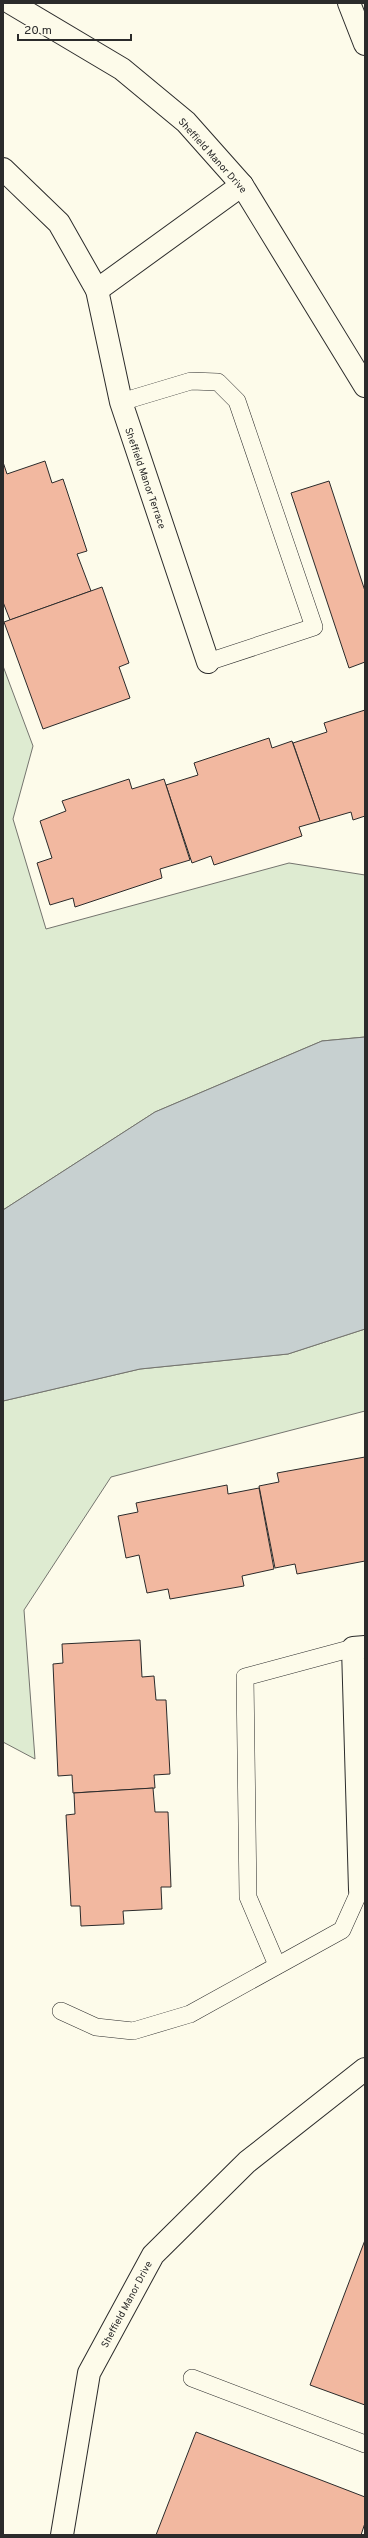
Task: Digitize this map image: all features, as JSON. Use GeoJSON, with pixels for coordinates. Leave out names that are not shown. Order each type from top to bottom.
{"type":"FeatureCollection","features":[{"type":"Feature","properties":{"kind":"street","name":"Sheffield Manor Drive"},"geometry":{"type":"LineString","coordinates":[[12,3],[122,69],[186,122],[242,185],[365,386]]}},
{"type":"Feature","properties":{"kind":"street"},"geometry":{"type":"LineString","coordinates":[[349,3],[365,44]]}},
{"type":"Feature","properties":{"kind":"street","name":"Sheffield Manor Terrace"},"geometry":{"type":"LineString","coordinates":[[3,169],[59,223],[97,290],[121,402],[208,662]]}},
{"type":"Feature","properties":{"kind":"street"},"geometry":{"type":"LineString","coordinates":[[97,290],[242,185]]}},
{"type":"Feature","properties":{"kind":"street"},"geometry":{"type":"LineString","coordinates":[[359,1647],[360,1890]]}},
{"type":"Feature","properties":{"kind":"street","name":"Sheffield Manor Drive"},"geometry":{"type":"LineString","coordinates":[[62,2535],[89,2373],[153,2255],[247,2162],[365,2069]]}},
{"type":"Feature","properties":{"kind":"lane"},"geometry":{"type":"LineString","coordinates":[[121,402],[191,381],[218,382],[237,401],[314,627],[208,662]]}},
{"type":"Feature","properties":{"kind":"lane"},"geometry":{"type":"LineString","coordinates":[[277,1965],[248,1898],[245,1677],[359,1647]]}},
{"type":"Feature","properties":{"kind":"lane"},"geometry":{"type":"LineString","coordinates":[[61,2011],[96,2027],[133,2031],[190,2014],[342,1930],[360,1890]]}},
{"type":"Feature","properties":{"kind":"lane"},"geometry":{"type":"LineString","coordinates":[[192,2378],[365,2444]]}},
{"type":"Feature","properties":{"kind":"green space"},"geometry":{"type":"Polygon","coordinates":[[[3,666],[33,746],[13,819],[46,929],[289,863],[365,875],[365,1037],[322,1041],[155,1112],[3,1210],[3,666]]]}},
{"type":"Feature","properties":{"kind":"green space"},"geometry":{"type":"Polygon","coordinates":[[[365,1329],[365,1411],[111,1477],[24,1610],[35,1759],[3,1742],[3,1401],[140,1369],[288,1354],[365,1329]]]}},
{"type":"Feature","properties":{"kind":"shaded area"},"geometry":{"type":"Polygon","coordinates":[[[365,1037],[365,1329],[288,1354],[140,1369],[3,1401],[3,1210],[155,1112],[322,1041],[365,1037]]]}},
{"type":"Feature","properties":{"kind":"building"},"geometry":{"type":"Polygon","coordinates":[[[45,461],[52,483],[63,479],[87,551],[77,554],[91,591],[10,620],[3,602],[3,462],[7,474],[45,461]]]}},
{"type":"Feature","properties":{"kind":"building"},"geometry":{"type":"Polygon","coordinates":[[[329,481],[365,591],[365,662],[349,668],[291,493],[329,481]]]}},
{"type":"Feature","properties":{"kind":"building"},"geometry":{"type":"Polygon","coordinates":[[[102,587],[129,663],[119,667],[130,698],[43,729],[4,622],[102,587]]]}},
{"type":"Feature","properties":{"kind":"building"},"geometry":{"type":"Polygon","coordinates":[[[365,710],[365,816],[353,820],[351,812],[320,821],[293,743],[327,732],[324,723],[365,710]]]}},
{"type":"Feature","properties":{"kind":"building"},"geometry":{"type":"Polygon","coordinates":[[[269,738],[272,748],[292,741],[320,821],[299,827],[302,836],[214,865],[211,856],[192,863],[166,785],[198,775],[194,763],[269,738]]]}},
{"type":"Feature","properties":{"kind":"building"},"geometry":{"type":"Polygon","coordinates":[[[129,779],[132,789],[164,779],[190,860],[160,869],[162,878],[75,907],[73,898],[50,905],[37,863],[52,858],[40,821],[66,811],[62,801],[129,779]]]}},
{"type":"Feature","properties":{"kind":"building"},"geometry":{"type":"Polygon","coordinates":[[[365,1457],[365,1561],[297,1574],[295,1564],[275,1568],[259,1486],[279,1482],[277,1473],[365,1457]]]}},
{"type":"Feature","properties":{"kind":"building"},"geometry":{"type":"Polygon","coordinates":[[[227,1485],[228,1494],[259,1488],[274,1569],[242,1576],[244,1586],[170,1599],[168,1589],[147,1593],[139,1555],[126,1558],[118,1516],[138,1512],[136,1503],[227,1485]]]}},
{"type":"Feature","properties":{"kind":"building"},"geometry":{"type":"Polygon","coordinates":[[[140,1640],[142,1677],[154,1676],[156,1700],[166,1700],[170,1774],[154,1775],[155,1788],[73,1793],[72,1775],[58,1776],[53,1664],[63,1663],[62,1644],[140,1640]]]}},
{"type":"Feature","properties":{"kind":"building"},"geometry":{"type":"Polygon","coordinates":[[[153,1788],[155,1812],[168,1812],[171,1887],[161,1887],[162,1909],[123,1911],[124,1924],[81,1926],[80,1906],[71,1906],[66,1815],[75,1814],[74,1793],[153,1788]]]}},
{"type":"Feature","properties":{"kind":"building"},"geometry":{"type":"Polygon","coordinates":[[[365,2240],[365,2405],[310,2385],[365,2240]]]}},
{"type":"Feature","properties":{"kind":"building"},"geometry":{"type":"Polygon","coordinates":[[[196,2432],[365,2497],[365,2523],[361,2535],[156,2535],[196,2432]]]}}]}
